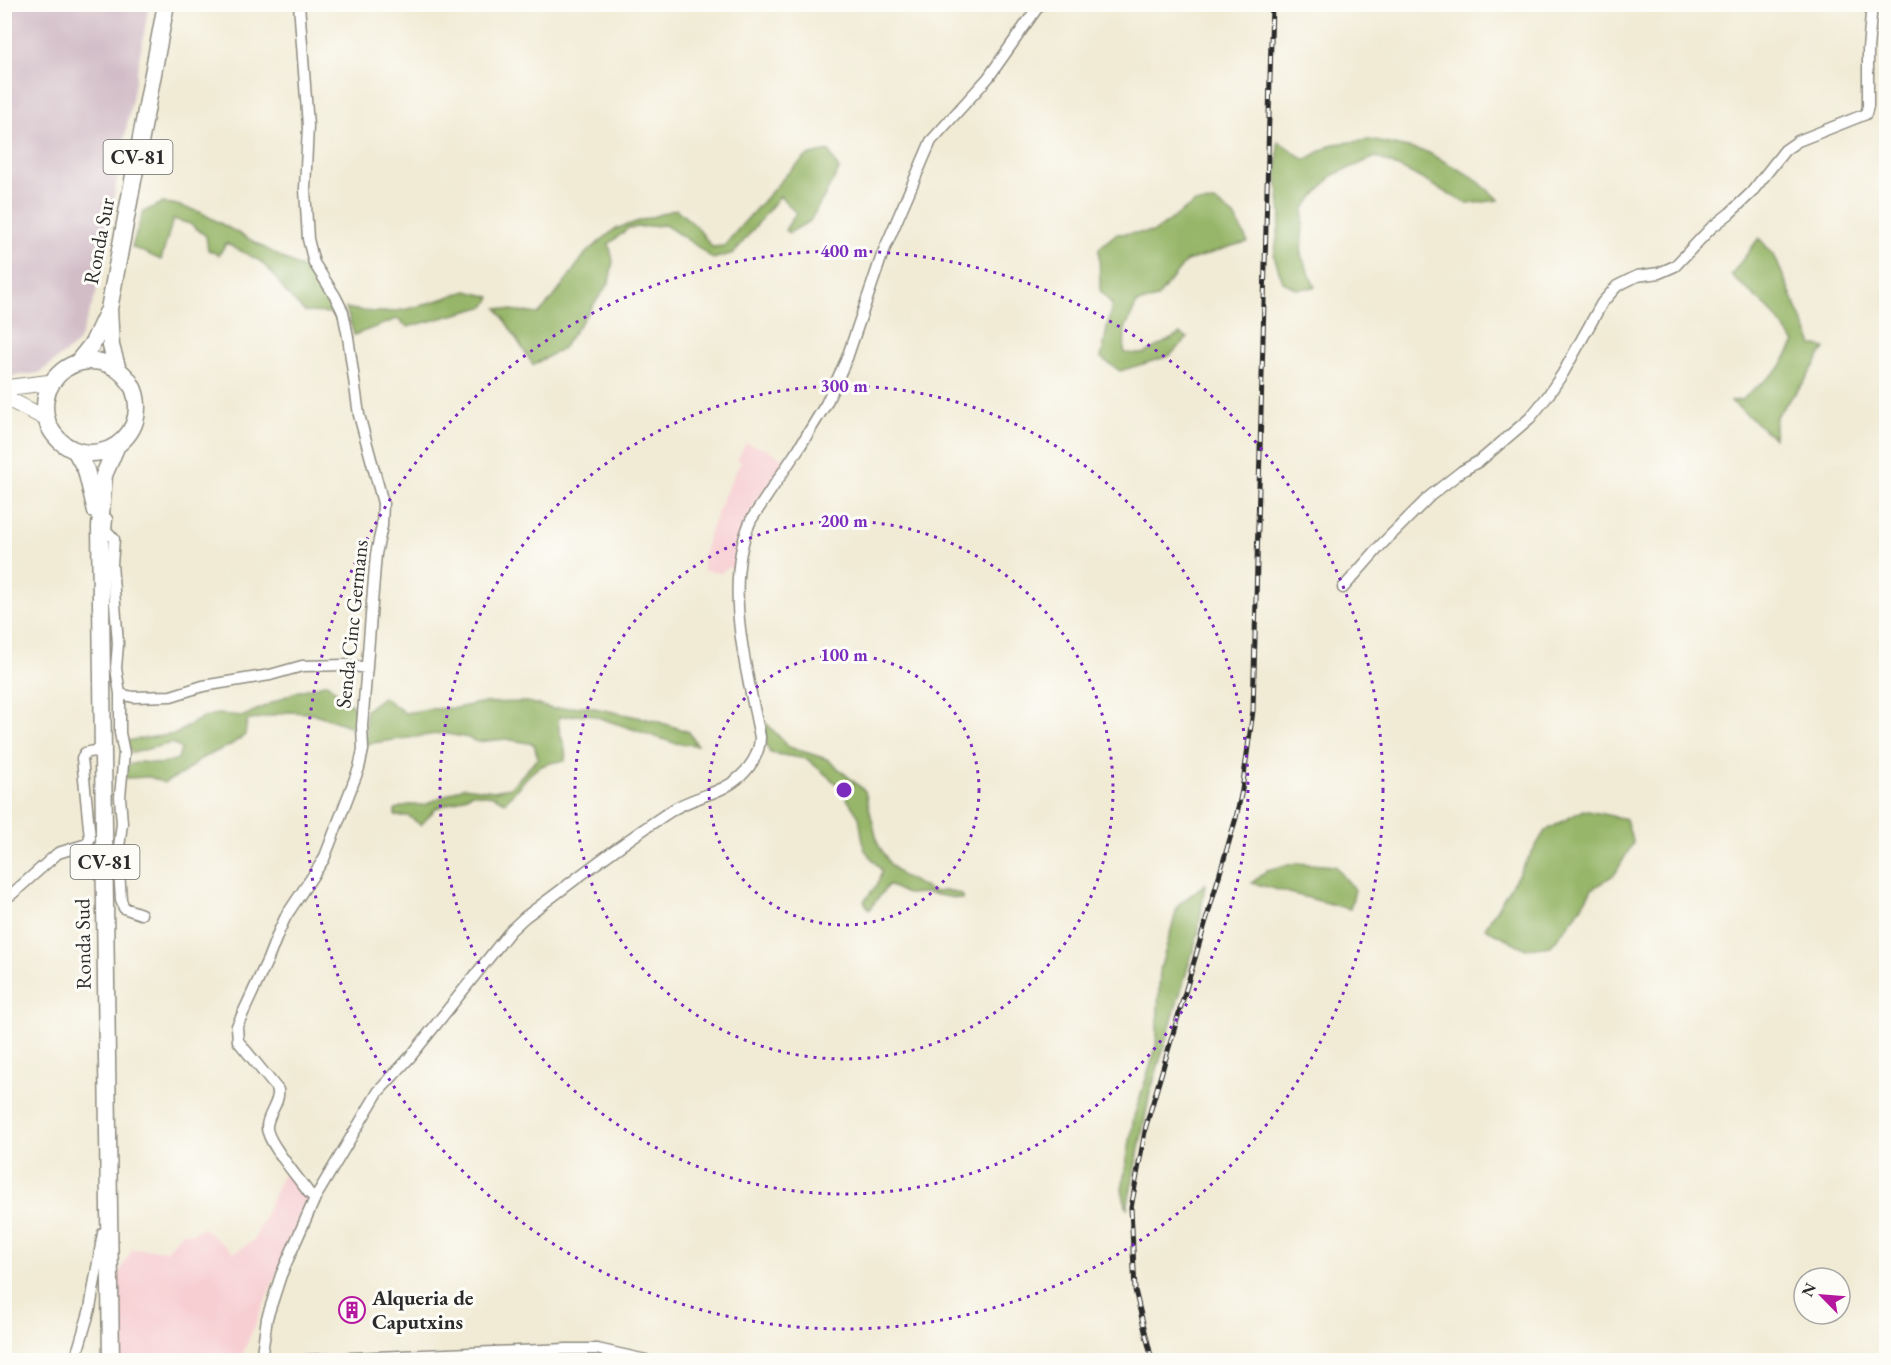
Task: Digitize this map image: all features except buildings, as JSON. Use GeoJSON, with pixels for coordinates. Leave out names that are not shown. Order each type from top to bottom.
{"type":"FeatureCollection","features":[{"type":"Feature","properties":{"kind":"main road","name":"Ronda Sur"},"geometry":{"type":"LineString","coordinates":[[109,309],[166,4]]}},
{"type":"Feature","properties":{"kind":"main road","name":"CV-81"},"geometry":{"type":"LineString","coordinates":[[53,382],[63,371],[77,363],[93,343],[109,309]]}},
{"type":"Feature","properties":{"kind":"main road","name":"CV-81"},"geometry":{"type":"LineString","coordinates":[[100,527],[104,475],[117,445],[128,435],[137,408],[135,393],[128,380],[118,370],[111,346],[109,309]]}},
{"type":"Feature","properties":{"kind":"main road"},"geometry":{"type":"LineString","coordinates":[[77,363],[91,361],[105,363],[118,370]]}},
{"type":"Feature","properties":{"kind":"main road"},"geometry":{"type":"LineString","coordinates":[[47,419],[45,406],[47,394],[53,382]]}},
{"type":"Feature","properties":{"kind":"main road","name":"CV-81"},"geometry":{"type":"LineString","coordinates":[[47,419],[53,432],[62,443],[75,450],[86,470],[100,527]]}},
{"type":"Feature","properties":{"kind":"main road"},"geometry":{"type":"LineString","coordinates":[[75,450],[89,453],[104,451],[117,445]]}},
{"type":"Feature","properties":{"kind":"main road","name":"Ronda Sud"},"geometry":{"type":"LineString","coordinates":[[100,527],[111,1360]]}},
{"type":"Feature","properties":{"kind":"street","name":"Senda Cinc Germans"},"geometry":{"type":"LineString","coordinates":[[299,4],[308,126],[305,189],[308,239],[314,263],[343,312],[359,415],[382,496],[381,526],[376,554],[362,726],[363,750],[359,768],[324,859],[283,921],[268,959],[239,1019],[236,1032],[238,1041],[278,1090],[278,1099],[267,1124],[268,1137],[315,1198]]}},
{"type":"Feature","properties":{"kind":"street"},"geometry":{"type":"LineString","coordinates":[[261,1360],[267,1318],[281,1275],[315,1198],[378,1092],[411,1056],[511,930],[657,820],[680,805],[735,781],[757,754],[760,737],[740,631],[738,577],[741,549],[746,531],[830,395],[847,358],[882,255],[931,141],[988,78],[1040,4]]}},
{"type":"Feature","properties":{"kind":"street"},"geometry":{"type":"LineString","coordinates":[[1343,588],[1381,545],[1430,496],[1462,471],[1481,460],[1530,418],[1563,373],[1602,303],[1617,286],[1637,276],[1659,273],[1675,266],[1711,228],[1751,193],[1785,150],[1798,141],[1866,114],[1872,4]]}},
{"type":"Feature","properties":{"kind":"street"},"geometry":{"type":"LineString","coordinates":[[4,388],[53,382]]}},
{"type":"Feature","properties":{"kind":"street"},"geometry":{"type":"LineString","coordinates":[[4,397],[47,419]]}},
{"type":"Feature","properties":{"kind":"street"},"geometry":{"type":"LineString","coordinates":[[104,475],[108,500],[106,530],[114,539],[112,564],[118,644],[116,669],[120,694],[120,733],[124,753],[120,797],[122,823],[118,856],[121,900],[124,908],[141,914]]}},
{"type":"Feature","properties":{"kind":"street"},"geometry":{"type":"LineString","coordinates":[[120,694],[133,697],[171,696],[203,686],[270,675],[302,666],[347,664],[366,668]]}},
{"type":"Feature","properties":{"kind":"street"},"geometry":{"type":"LineString","coordinates":[[4,898],[12,894],[58,853],[87,844],[90,838],[82,758],[85,753],[94,752]]}},
{"type":"Feature","properties":{"kind":"street"},"geometry":{"type":"LineString","coordinates":[[109,752],[124,753]]}},
{"type":"Feature","properties":{"kind":"street"},"geometry":{"type":"LineString","coordinates":[[75,1360],[94,1293],[109,1197]]}},
{"type":"Feature","properties":{"kind":"street"},"geometry":{"type":"LineString","coordinates":[[306,1360],[597,1349],[646,1360]]}},
{"type":"Feature","properties":{"kind":"shaded area"},"geometry":{"type":"Polygon","coordinates":[[[5,4],[149,5],[96,294],[78,343],[39,373],[5,377],[5,4]]]}},
{"type":"Feature","properties":{"kind":"shaded area"},"geometry":{"type":"Polygon","coordinates":[[[746,443],[768,450],[785,460],[748,516],[734,569],[729,567],[721,573],[703,570],[703,556],[709,534],[726,491],[741,462],[737,460],[746,443]]]}},
{"type":"Feature","properties":{"kind":"shaded area"},"geometry":{"type":"Polygon","coordinates":[[[286,1173],[309,1199],[242,1355],[237,1360],[121,1360],[121,1320],[117,1277],[132,1249],[167,1250],[183,1231],[193,1234],[202,1227],[234,1253],[254,1240],[283,1174],[286,1173]]]}},
{"type":"Feature","properties":{"kind":"green space"},"geometry":{"type":"Polygon","coordinates":[[[1370,140],[1427,152],[1473,177],[1499,200],[1467,204],[1409,172],[1376,157],[1333,175],[1304,208],[1301,255],[1315,287],[1297,289],[1283,282],[1274,256],[1281,215],[1277,177],[1278,141],[1305,160],[1333,144],[1370,140]]]}},
{"type":"Feature","properties":{"kind":"green space"},"geometry":{"type":"Polygon","coordinates":[[[829,151],[839,170],[810,221],[789,233],[785,230],[796,213],[780,196],[734,253],[713,259],[665,225],[629,228],[609,244],[613,261],[609,283],[562,349],[533,365],[497,308],[538,314],[554,297],[586,253],[615,229],[676,209],[697,227],[712,247],[724,246],[787,174],[807,156],[829,151]]]}},
{"type":"Feature","properties":{"kind":"green space"},"geometry":{"type":"Polygon","coordinates":[[[1216,202],[1234,216],[1248,242],[1186,261],[1157,298],[1137,303],[1125,329],[1124,353],[1143,354],[1180,334],[1188,338],[1169,356],[1120,371],[1101,358],[1112,305],[1100,290],[1099,248],[1116,234],[1154,232],[1194,203],[1216,202]]]}},
{"type":"Feature","properties":{"kind":"green space"},"geometry":{"type":"Polygon","coordinates":[[[162,203],[200,212],[310,273],[327,291],[335,305],[329,313],[305,312],[260,261],[226,243],[219,255],[208,250],[206,236],[190,224],[173,219],[161,260],[132,247],[143,212],[162,203]]]}},
{"type":"Feature","properties":{"kind":"green space"},"geometry":{"type":"Polygon","coordinates":[[[1759,238],[1774,255],[1813,345],[1825,348],[1805,381],[1776,416],[1774,438],[1731,401],[1741,400],[1779,369],[1795,343],[1770,310],[1731,275],[1759,238]]]}},
{"type":"Feature","properties":{"kind":"green space"},"geometry":{"type":"Polygon","coordinates":[[[467,291],[491,297],[486,306],[408,327],[397,319],[354,335],[346,308],[380,312],[394,311],[467,291]]]}},
{"type":"Feature","properties":{"kind":"green space"},"geometry":{"type":"Polygon","coordinates":[[[327,683],[359,712],[355,728],[312,713],[287,712],[247,721],[245,735],[229,746],[202,758],[182,774],[164,783],[150,777],[126,778],[127,765],[141,762],[161,764],[178,759],[181,749],[172,743],[132,753],[125,741],[176,734],[203,717],[218,714],[244,716],[293,693],[327,683]]]}},
{"type":"Feature","properties":{"kind":"green space"},"geometry":{"type":"Polygon","coordinates":[[[383,697],[405,713],[480,703],[527,702],[553,709],[585,706],[656,721],[689,732],[697,745],[674,743],[588,714],[559,717],[565,761],[554,762],[537,769],[505,802],[493,796],[472,793],[436,808],[421,825],[408,816],[395,816],[395,809],[408,805],[425,805],[463,787],[494,791],[511,787],[538,758],[534,744],[506,739],[477,742],[443,733],[366,744],[366,710],[383,697]]]}},
{"type":"Feature","properties":{"kind":"green space"},"geometry":{"type":"Polygon","coordinates":[[[766,723],[789,747],[827,759],[865,791],[878,844],[890,864],[902,876],[934,892],[946,891],[962,894],[962,899],[925,893],[907,894],[888,885],[869,910],[864,901],[877,885],[882,871],[864,849],[859,817],[838,785],[807,759],[770,753],[765,742],[766,723]]]}},
{"type":"Feature","properties":{"kind":"green space"},"geometry":{"type":"Polygon","coordinates":[[[1583,810],[1626,819],[1633,843],[1615,874],[1592,889],[1576,915],[1551,946],[1526,949],[1485,928],[1545,831],[1583,810]]]}},
{"type":"Feature","properties":{"kind":"green space"},"geometry":{"type":"Polygon","coordinates":[[[1296,863],[1335,866],[1355,890],[1350,909],[1252,883],[1267,870],[1296,863]]]}},
{"type":"Feature","properties":{"kind":"green space"},"geometry":{"type":"Polygon","coordinates":[[[1205,884],[1198,934],[1150,1093],[1127,1209],[1122,1190],[1134,1116],[1156,1048],[1160,970],[1178,905],[1205,884]]]}},
{"type":"Feature","properties":{"kind":"railway"},"geometry":{"type":"LineString","coordinates":[[1152,1360],[1135,1290],[1131,1208],[1146,1126],[1236,818],[1253,711],[1272,4]]}},
{"type":"Feature","properties":{"kind":"place","name":"Alqueria de Caputxins"},"geometry":{"type":"Point","coordinates":[352,1310]}}]}
